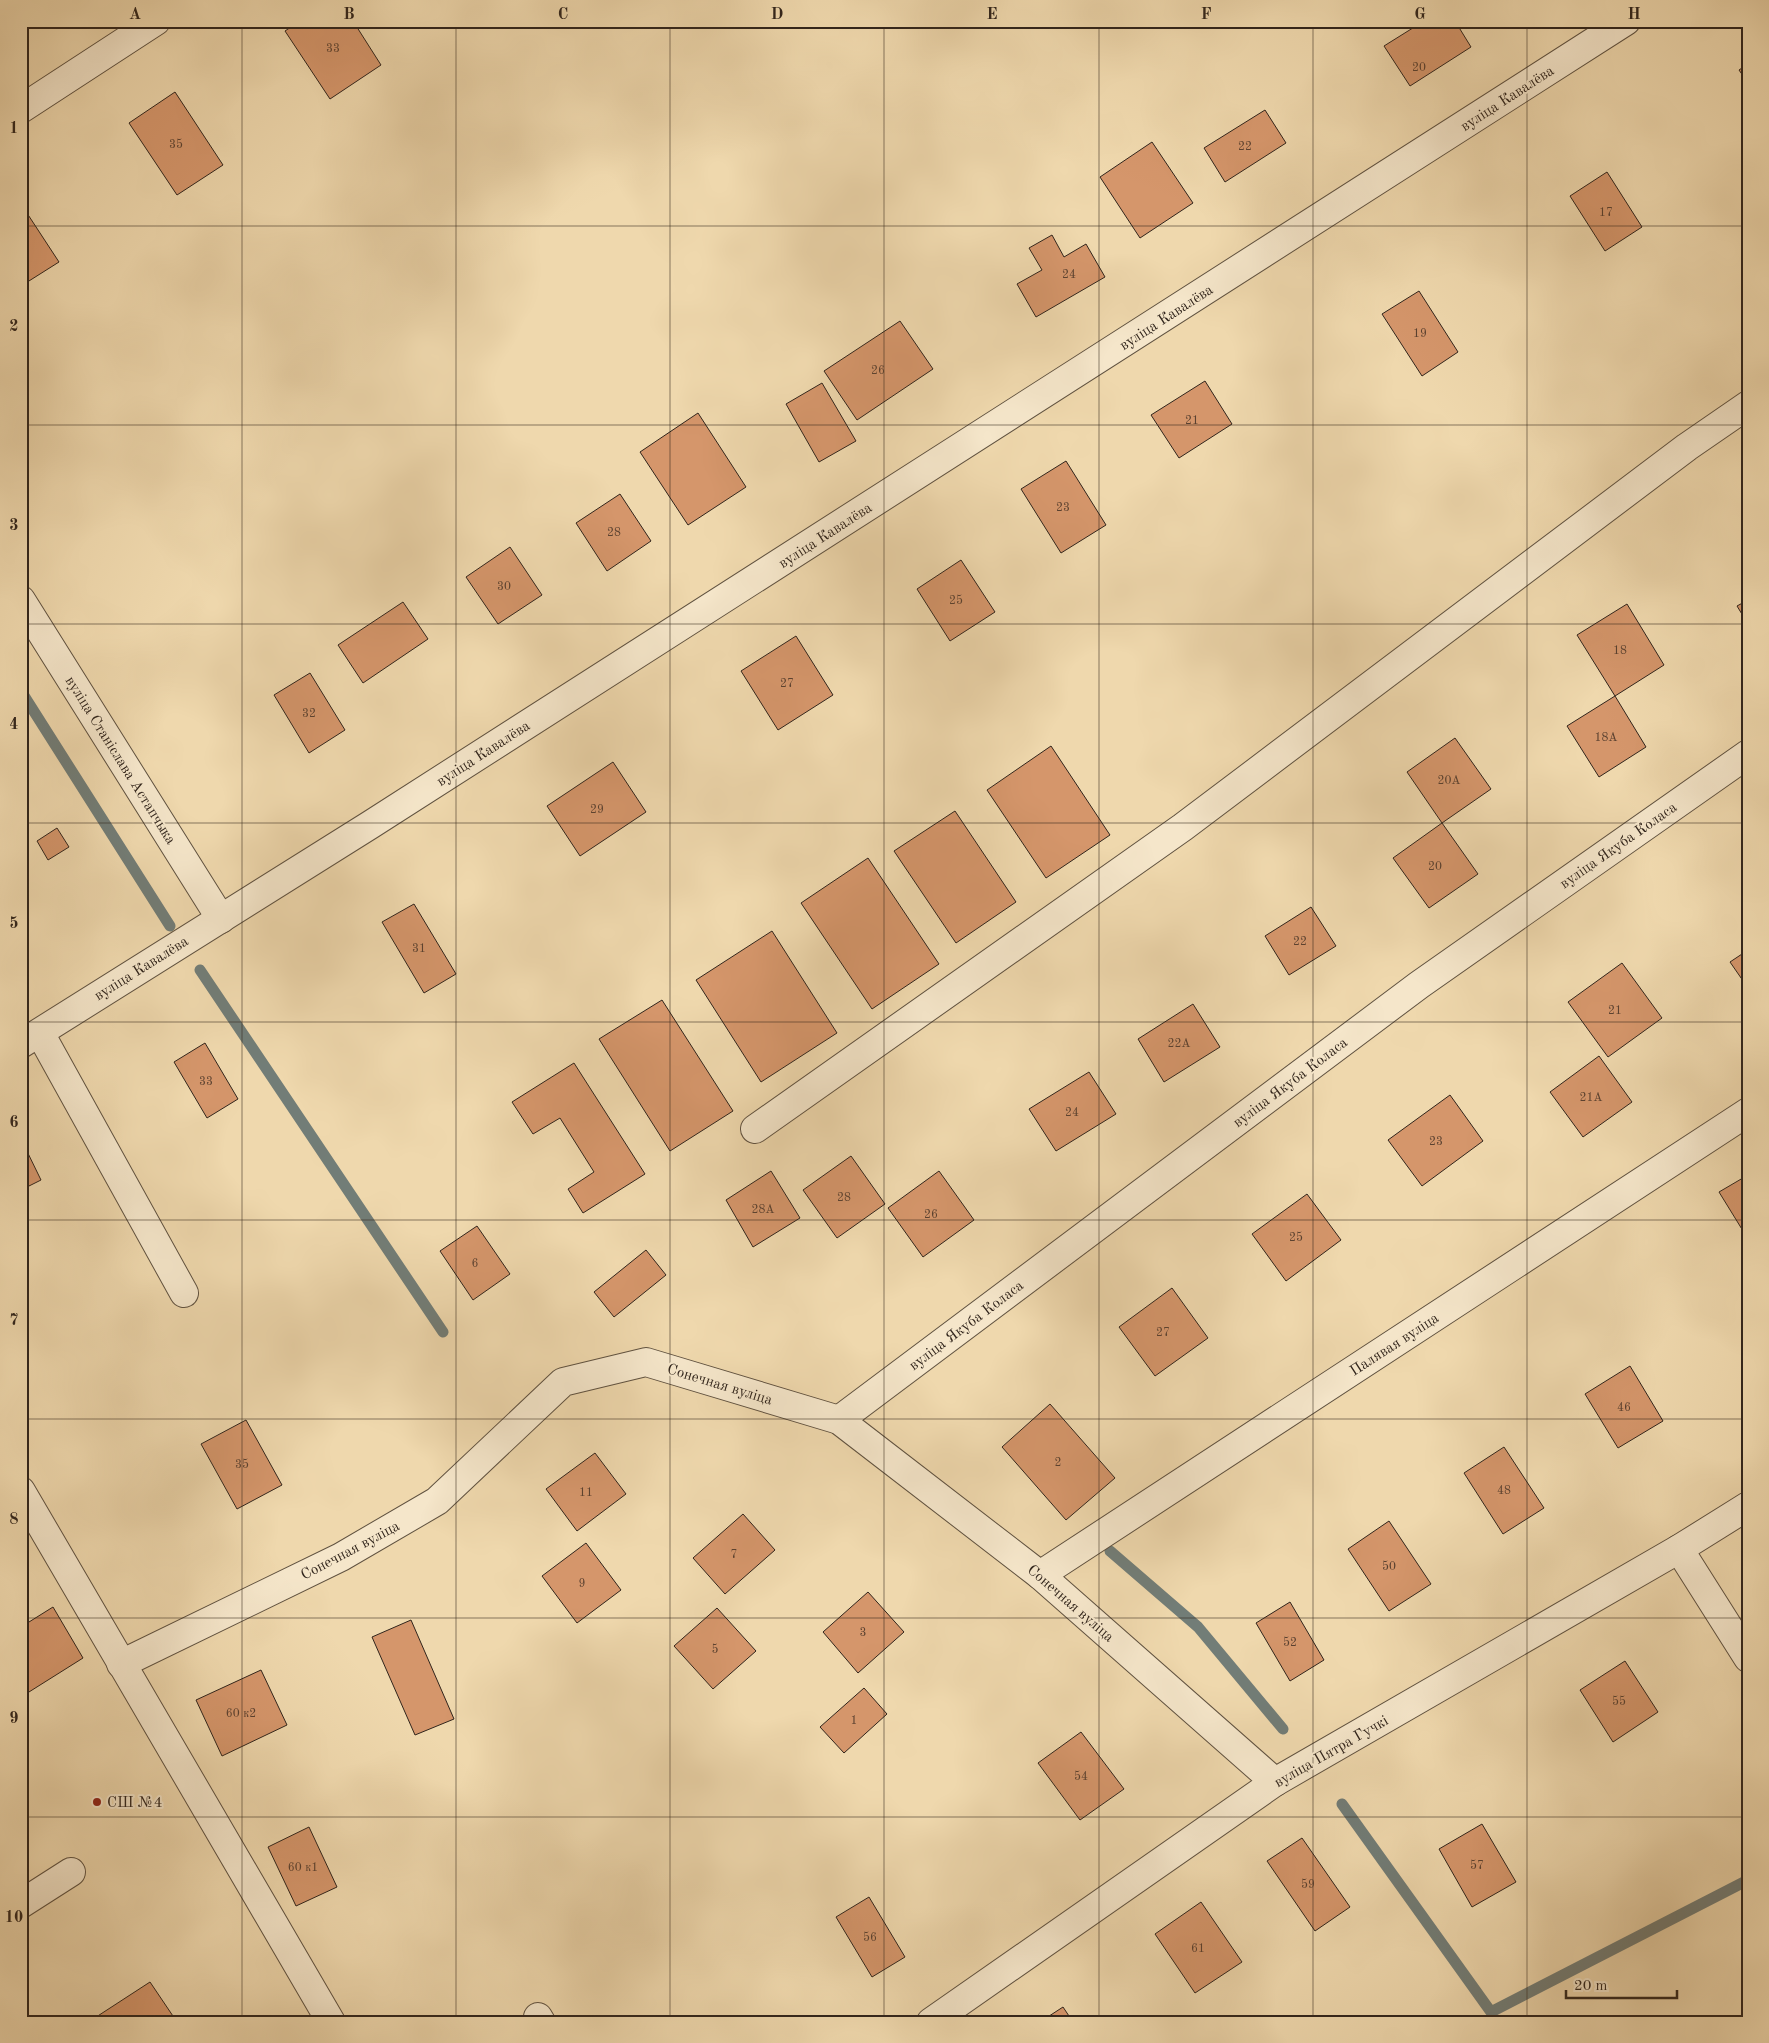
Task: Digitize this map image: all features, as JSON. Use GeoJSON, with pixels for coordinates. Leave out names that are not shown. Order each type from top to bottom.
{"type":"FeatureCollection","features":[{"type":"Feature","properties":{"kind":"street"},"geometry":{"type":"LineString","coordinates":[[21,109],[156,21]]}},
{"type":"Feature","properties":{"kind":"street","name":"вуліца Кавалёва"},"geometry":{"type":"LineString","coordinates":[[30,1039],[222,919],[1626,21]]}},
{"type":"Feature","properties":{"kind":"street"},"geometry":{"type":"LineString","coordinates":[[755,1129],[1183,826],[1687,447],[1748,405]]}},
{"type":"Feature","properties":{"kind":"street","name":"вуліца Станіслава Астапчыка"},"geometry":{"type":"LineString","coordinates":[[21,600],[222,919]]}},
{"type":"Feature","properties":{"kind":"street","name":"вуліца Якуба Коласа"},"geometry":{"type":"LineString","coordinates":[[839,1420],[1419,985],[1748,754]]}},
{"type":"Feature","properties":{"kind":"street"},"geometry":{"type":"LineString","coordinates":[[30,1039],[184,1293]]}},
{"type":"Feature","properties":{"kind":"street","name":"Палявая вуліца"},"geometry":{"type":"LineString","coordinates":[[1040,1575],[1748,1112]]}},
{"type":"Feature","properties":{"kind":"street","name":"Сонечная вуліца"},"geometry":{"type":"LineString","coordinates":[[121,1664],[341,1557],[438,1502],[563,1382],[646,1362],[839,1420],[1040,1575],[1275,1782]]}},
{"type":"Feature","properties":{"kind":"street"},"geometry":{"type":"LineString","coordinates":[[21,1491],[331,2022]]}},
{"type":"Feature","properties":{"kind":"street","name":"вуліца Пятра Гучкі"},"geometry":{"type":"LineString","coordinates":[[931,2022],[1275,1782],[1679,1549],[1748,1506]]}},
{"type":"Feature","properties":{"kind":"street"},"geometry":{"type":"LineString","coordinates":[[1679,1549],[1748,1658]]}},
{"type":"Feature","properties":{"kind":"street"},"geometry":{"type":"LineString","coordinates":[[21,1904],[71,1872]]}},
{"type":"Feature","properties":{"kind":"building"},"geometry":{"type":"Polygon","coordinates":[[[300,21],[353,21],[381,65],[330,99],[285,31],[300,21]]]}},
{"type":"Feature","properties":{"kind":"building"},"geometry":{"type":"Polygon","coordinates":[[[1424,21],[1455,21],[1471,47],[1410,86],[1384,46],[1424,21]]]}},
{"type":"Feature","properties":{"kind":"building"},"geometry":{"type":"Polygon","coordinates":[[[1748,64],[1748,83],[1739,70],[1748,64]]]}},
{"type":"Feature","properties":{"kind":"building"},"geometry":{"type":"Polygon","coordinates":[[[175,92],[223,165],[177,195],[129,123],[175,92]]]}},
{"type":"Feature","properties":{"kind":"building"},"geometry":{"type":"Polygon","coordinates":[[[1265,110],[1286,143],[1225,182],[1204,148],[1265,110]]]}},
{"type":"Feature","properties":{"kind":"building"},"geometry":{"type":"Polygon","coordinates":[[[1152,142],[1193,203],[1140,238],[1100,177],[1152,142]]]}},
{"type":"Feature","properties":{"kind":"building"},"geometry":{"type":"Polygon","coordinates":[[[1607,172],[1642,227],[1605,251],[1570,196],[1607,172]]]}},
{"type":"Feature","properties":{"kind":"building"},"geometry":{"type":"Polygon","coordinates":[[[21,204],[59,262],[21,286],[21,204]]]}},
{"type":"Feature","properties":{"kind":"building"},"geometry":{"type":"Polygon","coordinates":[[[1052,235],[1064,257],[1086,244],[1105,277],[1036,317],[1017,284],[1042,270],[1029,248],[1052,235]]]}},
{"type":"Feature","properties":{"kind":"building"},"geometry":{"type":"Polygon","coordinates":[[[1419,291],[1458,352],[1422,376],[1382,314],[1419,291]]]}},
{"type":"Feature","properties":{"kind":"building"},"geometry":{"type":"Polygon","coordinates":[[[900,321],[933,369],[857,420],[824,371],[900,321]]]}},
{"type":"Feature","properties":{"kind":"building"},"geometry":{"type":"Polygon","coordinates":[[[1205,381],[1232,424],[1179,458],[1151,415],[1205,381]]]}},
{"type":"Feature","properties":{"kind":"building"},"geometry":{"type":"Polygon","coordinates":[[[822,383],[856,441],[819,462],[786,404],[822,383]]]}},
{"type":"Feature","properties":{"kind":"building"},"geometry":{"type":"Polygon","coordinates":[[[698,413],[746,487],[688,525],[640,452],[698,413]]]}},
{"type":"Feature","properties":{"kind":"building"},"geometry":{"type":"Polygon","coordinates":[[[1066,461],[1106,525],[1061,553],[1021,489],[1066,461]]]}},
{"type":"Feature","properties":{"kind":"building"},"geometry":{"type":"Polygon","coordinates":[[[620,494],[651,541],[607,571],[576,523],[620,494]]]}},
{"type":"Feature","properties":{"kind":"building"},"geometry":{"type":"Polygon","coordinates":[[[510,547],[542,595],[498,624],[466,577],[510,547]]]}},
{"type":"Feature","properties":{"kind":"building"},"geometry":{"type":"Polygon","coordinates":[[[961,560],[995,612],[950,641],[917,589],[961,560]]]}},
{"type":"Feature","properties":{"kind":"building"},"geometry":{"type":"Polygon","coordinates":[[[1748,600],[1748,624],[1737,606],[1748,600]]]}},
{"type":"Feature","properties":{"kind":"building"},"geometry":{"type":"Polygon","coordinates":[[[403,602],[428,639],[363,683],[338,645],[403,602]]]}},
{"type":"Feature","properties":{"kind":"building"},"geometry":{"type":"Polygon","coordinates":[[[1627,604],[1664,665],[1615,696],[1577,635],[1627,604]]]}},
{"type":"Feature","properties":{"kind":"building"},"geometry":{"type":"Polygon","coordinates":[[[796,636],[833,695],[778,730],[741,671],[796,636]]]}},
{"type":"Feature","properties":{"kind":"building"},"geometry":{"type":"Polygon","coordinates":[[[310,673],[345,730],[309,753],[274,695],[310,673]]]}},
{"type":"Feature","properties":{"kind":"building"},"geometry":{"type":"Polygon","coordinates":[[[1615,696],[1646,747],[1599,777],[1567,726],[1615,696]]]}},
{"type":"Feature","properties":{"kind":"building"},"geometry":{"type":"Polygon","coordinates":[[[1455,738],[1491,789],[1442,823],[1407,772],[1455,738]]]}},
{"type":"Feature","properties":{"kind":"building"},"geometry":{"type":"Polygon","coordinates":[[[1051,746],[1110,835],[1046,878],[987,790],[1051,746]]]}},
{"type":"Feature","properties":{"kind":"building"},"geometry":{"type":"Polygon","coordinates":[[[613,762],[646,812],[580,856],[547,806],[613,762]]]}},
{"type":"Feature","properties":{"kind":"building"},"geometry":{"type":"Polygon","coordinates":[[[955,811],[1016,902],[956,943],[894,851],[955,811]]]}},
{"type":"Feature","properties":{"kind":"building"},"geometry":{"type":"Polygon","coordinates":[[[1442,823],[1478,874],[1429,908],[1393,858],[1442,823]]]}},
{"type":"Feature","properties":{"kind":"building"},"geometry":{"type":"Polygon","coordinates":[[[57,828],[69,847],[48,860],[37,841],[57,828]]]}},
{"type":"Feature","properties":{"kind":"building"},"geometry":{"type":"Polygon","coordinates":[[[868,858],[939,964],[872,1009],[801,903],[868,858]]]}},
{"type":"Feature","properties":{"kind":"building"},"geometry":{"type":"Polygon","coordinates":[[[414,904],[456,974],[424,993],[382,922],[414,904]]]}},
{"type":"Feature","properties":{"kind":"building"},"geometry":{"type":"Polygon","coordinates":[[[1311,907],[1336,946],[1289,975],[1265,936],[1311,907]]]}},
{"type":"Feature","properties":{"kind":"building"},"geometry":{"type":"Polygon","coordinates":[[[772,931],[837,1033],[761,1082],[696,980],[772,931]]]}},
{"type":"Feature","properties":{"kind":"building"},"geometry":{"type":"Polygon","coordinates":[[[1748,950],[1748,988],[1730,962],[1748,950]]]}},
{"type":"Feature","properties":{"kind":"building"},"geometry":{"type":"Polygon","coordinates":[[[1622,963],[1662,1018],[1608,1057],[1568,1002],[1622,963]]]}},
{"type":"Feature","properties":{"kind":"building"},"geometry":{"type":"Polygon","coordinates":[[[662,1000],[733,1111],[670,1151],[599,1039],[662,1000]]]}},
{"type":"Feature","properties":{"kind":"building"},"geometry":{"type":"Polygon","coordinates":[[[1193,1004],[1220,1047],[1164,1082],[1138,1039],[1193,1004]]]}},
{"type":"Feature","properties":{"kind":"building"},"geometry":{"type":"Polygon","coordinates":[[[205,1043],[238,1099],[207,1118],[174,1062],[205,1043]]]}},
{"type":"Feature","properties":{"kind":"building"},"geometry":{"type":"Polygon","coordinates":[[[1599,1056],[1632,1102],[1583,1137],[1550,1092],[1599,1056]]]}},
{"type":"Feature","properties":{"kind":"building"},"geometry":{"type":"Polygon","coordinates":[[[574,1063],[645,1174],[583,1213],[568,1189],[594,1172],[560,1118],[533,1134],[512,1102],[574,1063]]]}},
{"type":"Feature","properties":{"kind":"building"},"geometry":{"type":"Polygon","coordinates":[[[1089,1072],[1116,1114],[1056,1151],[1029,1109],[1089,1072]]]}},
{"type":"Feature","properties":{"kind":"building"},"geometry":{"type":"Polygon","coordinates":[[[1450,1095],[1483,1141],[1422,1186],[1388,1140],[1450,1095]]]}},
{"type":"Feature","properties":{"kind":"building"},"geometry":{"type":"Polygon","coordinates":[[[21,1139],[41,1180],[21,1190],[21,1139]]]}},
{"type":"Feature","properties":{"kind":"building"},"geometry":{"type":"Polygon","coordinates":[[[851,1156],[885,1204],[837,1238],[803,1190],[851,1156]]]}},
{"type":"Feature","properties":{"kind":"building"},"geometry":{"type":"Polygon","coordinates":[[[771,1171],[800,1218],[753,1247],[726,1200],[771,1171]]]}},
{"type":"Feature","properties":{"kind":"building"},"geometry":{"type":"Polygon","coordinates":[[[939,1171],[974,1220],[923,1257],[888,1208],[939,1171]]]}},
{"type":"Feature","properties":{"kind":"building"},"geometry":{"type":"Polygon","coordinates":[[[1748,1175],[1748,1239],[1719,1192],[1748,1175]]]}},
{"type":"Feature","properties":{"kind":"building"},"geometry":{"type":"Polygon","coordinates":[[[1307,1194],[1341,1240],[1286,1281],[1252,1234],[1307,1194]]]}},
{"type":"Feature","properties":{"kind":"building"},"geometry":{"type":"Polygon","coordinates":[[[477,1226],[510,1274],[473,1300],[440,1251],[477,1226]]]}},
{"type":"Feature","properties":{"kind":"building"},"geometry":{"type":"Polygon","coordinates":[[[646,1250],[666,1275],[614,1317],[594,1292],[646,1250]]]}},
{"type":"Feature","properties":{"kind":"building"},"geometry":{"type":"Polygon","coordinates":[[[1172,1288],[1208,1338],[1155,1376],[1119,1327],[1172,1288]]]}},
{"type":"Feature","properties":{"kind":"building"},"geometry":{"type":"Polygon","coordinates":[[[1630,1366],[1663,1421],[1618,1448],[1585,1394],[1630,1366]]]}},
{"type":"Feature","properties":{"kind":"building"},"geometry":{"type":"Polygon","coordinates":[[[1050,1404],[1115,1478],[1066,1520],[1002,1447],[1050,1404]]]}},
{"type":"Feature","properties":{"kind":"building"},"geometry":{"type":"Polygon","coordinates":[[[246,1420],[282,1485],[237,1509],[201,1444],[246,1420]]]}},
{"type":"Feature","properties":{"kind":"building"},"geometry":{"type":"Polygon","coordinates":[[[1504,1447],[1544,1508],[1503,1534],[1464,1473],[1504,1447]]]}},
{"type":"Feature","properties":{"kind":"building"},"geometry":{"type":"Polygon","coordinates":[[[595,1453],[626,1494],[577,1531],[546,1489],[595,1453]]]}},
{"type":"Feature","properties":{"kind":"building"},"geometry":{"type":"Polygon","coordinates":[[[743,1514],[775,1550],[725,1594],[693,1558],[743,1514]]]}},
{"type":"Feature","properties":{"kind":"building"},"geometry":{"type":"Polygon","coordinates":[[[1389,1521],[1431,1584],[1389,1611],[1348,1549],[1389,1521]]]}},
{"type":"Feature","properties":{"kind":"building"},"geometry":{"type":"Polygon","coordinates":[[[586,1543],[621,1590],[577,1623],[542,1576],[586,1543]]]}},
{"type":"Feature","properties":{"kind":"building"},"geometry":{"type":"Polygon","coordinates":[[[868,1592],[904,1632],[858,1673],[823,1632],[868,1592]]]}},
{"type":"Feature","properties":{"kind":"building"},"geometry":{"type":"Polygon","coordinates":[[[1290,1602],[1324,1660],[1290,1681],[1256,1623],[1290,1602]]]}},
{"type":"Feature","properties":{"kind":"building"},"geometry":{"type":"Polygon","coordinates":[[[53,1607],[83,1658],[21,1697],[21,1627],[53,1607]]]}},
{"type":"Feature","properties":{"kind":"building"},"geometry":{"type":"Polygon","coordinates":[[[717,1608],[756,1651],[713,1689],[674,1646],[717,1608]]]}},
{"type":"Feature","properties":{"kind":"building"},"geometry":{"type":"Polygon","coordinates":[[[411,1620],[454,1719],[415,1735],[372,1637],[411,1620]]]}},
{"type":"Feature","properties":{"kind":"building"},"geometry":{"type":"Polygon","coordinates":[[[1625,1661],[1658,1712],[1613,1742],[1580,1690],[1625,1661]]]}},
{"type":"Feature","properties":{"kind":"building"},"geometry":{"type":"Polygon","coordinates":[[[261,1670],[287,1725],[222,1756],[196,1700],[261,1670]]]}},
{"type":"Feature","properties":{"kind":"building"},"geometry":{"type":"Polygon","coordinates":[[[864,1688],[887,1714],[844,1753],[820,1727],[864,1688]]]}},
{"type":"Feature","properties":{"kind":"building"},"geometry":{"type":"Polygon","coordinates":[[[1081,1732],[1124,1789],[1080,1820],[1038,1763],[1081,1732]]]}},
{"type":"Feature","properties":{"kind":"building"},"geometry":{"type":"Polygon","coordinates":[[[1482,1824],[1516,1882],[1472,1907],[1439,1849],[1482,1824]]]}},
{"type":"Feature","properties":{"kind":"building"},"geometry":{"type":"Polygon","coordinates":[[[309,1827],[337,1887],[296,1906],[268,1847],[309,1827]]]}},
{"type":"Feature","properties":{"kind":"building"},"geometry":{"type":"Polygon","coordinates":[[[1302,1838],[1350,1907],[1315,1931],[1267,1861],[1302,1838]]]}},
{"type":"Feature","properties":{"kind":"building"},"geometry":{"type":"Polygon","coordinates":[[[869,1897],[905,1957],[872,1977],[836,1917],[869,1897]]]}},
{"type":"Feature","properties":{"kind":"building"},"geometry":{"type":"Polygon","coordinates":[[[1201,1902],[1242,1962],[1195,1993],[1155,1934],[1201,1902]]]}},
{"type":"Feature","properties":{"kind":"building"},"geometry":{"type":"Polygon","coordinates":[[[150,1982],[177,2022],[90,2022],[90,2021],[150,1982]]]}},
{"type":"Feature","properties":{"kind":"building"},"geometry":{"type":"Polygon","coordinates":[[[1063,2007],[1073,2022],[1040,2022],[1063,2007]]]}},
{"type":"Feature","properties":{"kind":"waterway"},"geometry":{"type":"LineString","coordinates":[[21,691],[170,926]]}},
{"type":"Feature","properties":{"kind":"waterway"},"geometry":{"type":"LineString","coordinates":[[200,970],[443,1332]]}},
{"type":"Feature","properties":{"kind":"waterway"},"geometry":{"type":"LineString","coordinates":[[1110,1551],[1198,1627],[1283,1729]]}},
{"type":"Feature","properties":{"kind":"waterway"},"geometry":{"type":"LineString","coordinates":[[1342,1804],[1491,2012],[1748,1880]]}},
{"type":"Feature","properties":{"kind":"place","name":"СШ №4"},"geometry":{"type":"Point","coordinates":[97,1802]}}]}
